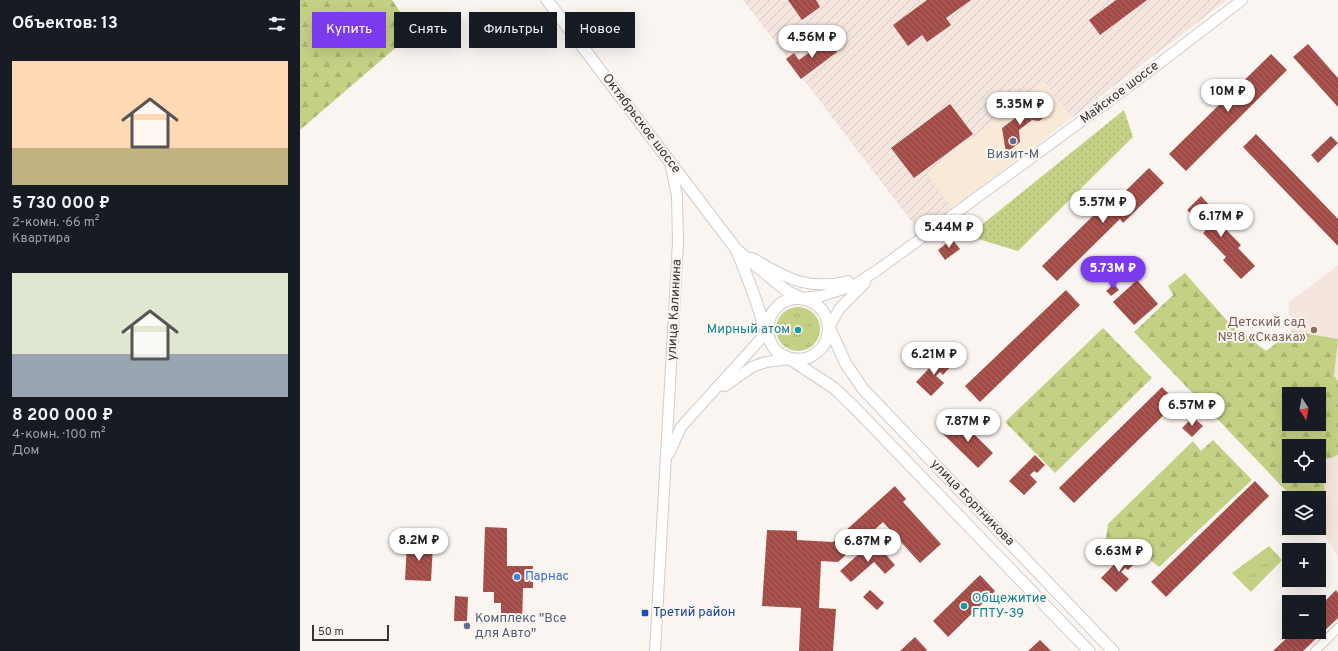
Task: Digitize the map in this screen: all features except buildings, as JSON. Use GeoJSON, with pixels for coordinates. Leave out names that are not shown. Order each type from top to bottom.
{"type":"FeatureCollection","features":[{"type":"Feature","properties":{"kind":"main road","name":"Октябрьское шоссе"},"geometry":{"type":"LineString","coordinates":[[546,0],[736,249],[746,271],[767,332]]}},
{"type":"Feature","properties":{"kind":"main road","name":"Октябрьское шоссе"},"geometry":{"type":"LineString","coordinates":[[736,249],[788,292],[802,298]]}},
{"type":"Feature","properties":{"kind":"main road"},"geometry":{"type":"LineString","coordinates":[[802,298],[815,303],[824,312],[829,327],[827,339],[821,349],[813,356],[802,360],[790,359],[779,354],[772,346],[767,332],[771,313],[779,304],[790,299],[802,298]]}},
{"type":"Feature","properties":{"kind":"main road","name":"улица Бортникова"},"geometry":{"type":"LineString","coordinates":[[829,327],[846,364],[864,389],[1113,651]]}},
{"type":"Feature","properties":{"kind":"main road","name":"улица Бортникова"},"geometry":{"type":"LineString","coordinates":[[790,359],[834,388],[854,407],[1089,651]]}},
{"type":"Feature","properties":{"kind":"street","name":"Майское шоссе"},"geometry":{"type":"LineString","coordinates":[[802,298],[821,296],[853,286],[879,269],[1122,91],[1242,0]]}},
{"type":"Feature","properties":{"kind":"street","name":"улица Калинина"},"geometry":{"type":"LineString","coordinates":[[656,651],[678,242],[677,196],[670,162]]}},
{"type":"Feature","properties":{"kind":"street","name":"Майское шоссе"},"geometry":{"type":"LineString","coordinates":[[736,249],[777,273],[802,283],[819,285],[835,284],[864,277],[879,269]]}},
{"type":"Feature","properties":{"kind":"street","name":"Майское шоссе"},"geometry":{"type":"LineString","coordinates":[[829,327],[840,308],[879,269]]}},
{"type":"Feature","properties":{"kind":"street","name":"улица Калинина"},"geometry":{"type":"LineString","coordinates":[[667,459],[681,427],[767,332]]}},
{"type":"Feature","properties":{"kind":"street","name":"улица Калинина"},"geometry":{"type":"LineString","coordinates":[[709,397],[752,367],[766,362],[790,359]]}},
{"type":"Feature","properties":{"kind":"street"},"geometry":{"type":"LineString","coordinates":[[1315,651],[1338,628]]}},
{"type":"Feature","properties":{"kind":"shaded area"},"geometry":{"type":"Polygon","coordinates":[[[743,0],[1227,0],[1072,118],[1044,82],[927,173],[952,209],[921,234],[743,0]]]}},
{"type":"Feature","properties":{"kind":"shaded area"},"geometry":{"type":"Polygon","coordinates":[[[1044,82],[1072,118],[952,209],[926,173],[1044,82]]]}},
{"type":"Feature","properties":{"kind":"shaded area","name":"Детский сад №18 «Сказка»"},"geometry":{"type":"Polygon","coordinates":[[[1338,265],[1338,405],[1326,398],[1326,387],[1314,387],[1294,356],[1288,303],[1338,265]]]}},
{"type":"Feature","properties":{"kind":"shaded area"},"geometry":{"type":"Polygon","coordinates":[[[1338,435],[1338,556],[1324,535],[1326,535],[1326,491],[1317,491],[1316,489],[1318,483],[1326,483],[1326,464],[1338,435]]]}},
{"type":"Feature","properties":{"kind":"green space"},"geometry":{"type":"Polygon","coordinates":[[[300,0],[392,0],[400,12],[394,12],[394,48],[395,48],[300,130],[300,0]]]}},
{"type":"Feature","properties":{"kind":"green space"},"geometry":{"type":"Polygon","coordinates":[[[1124,110],[1133,137],[1018,251],[968,236],[1124,110]]]}},
{"type":"Feature","properties":{"kind":"green space"},"geometry":{"type":"Polygon","coordinates":[[[1185,273],[1229,323],[1266,351],[1292,331],[1338,339],[1334,376],[1338,381],[1338,455],[1326,460],[1326,439],[1282,439],[1282,483],[1324,483],[1325,491],[1286,491],[1134,332],[1173,295],[1168,286],[1185,273]]]}},
{"type":"Feature","properties":{"kind":"green space"},"geometry":{"type":"Polygon","coordinates":[[[802,307],[807,308],[814,313],[819,320],[819,338],[814,345],[807,350],[794,351],[789,350],[782,345],[777,338],[776,325],[777,320],[782,313],[789,308],[802,307]]]}},
{"type":"Feature","properties":{"kind":"green space"},"geometry":{"type":"Polygon","coordinates":[[[1103,328],[1152,378],[1055,473],[1005,422],[1103,328]]]}},
{"type":"Feature","properties":{"kind":"green space"},"geometry":{"type":"Polygon","coordinates":[[[1213,440],[1252,480],[1159,567],[1131,544],[1103,559],[1108,524],[1193,441],[1201,451],[1213,440]]]}},
{"type":"Feature","properties":{"kind":"green space"},"geometry":{"type":"Polygon","coordinates":[[[1269,546],[1282,560],[1251,592],[1232,573],[1269,546]]]}},
{"type":"Feature","properties":{"kind":"place","name":"Визит-М"},"geometry":{"type":"Point","coordinates":[1013,141]}},
{"type":"Feature","properties":{"kind":"place","name":"Мирный атом"},"geometry":{"type":"Point","coordinates":[798,330]}},
{"type":"Feature","properties":{"kind":"place","name":"Детский сад №18 «Сказка»"},"geometry":{"type":"Point","coordinates":[1314,330]}},
{"type":"Feature","properties":{"kind":"place","name":"Парнас"},"geometry":{"type":"Point","coordinates":[517,577]}},
{"type":"Feature","properties":{"kind":"place","name":"Общежитие ГПТУ-39"},"geometry":{"type":"Point","coordinates":[964,606]}},
{"type":"Feature","properties":{"kind":"place","name":"Третий район"},"geometry":{"type":"Point","coordinates":[645,613]}},
{"type":"Feature","properties":{"kind":"place","name":"Комплекс \"Все для Авто\""},"geometry":{"type":"Point","coordinates":[467,626]}}]}
